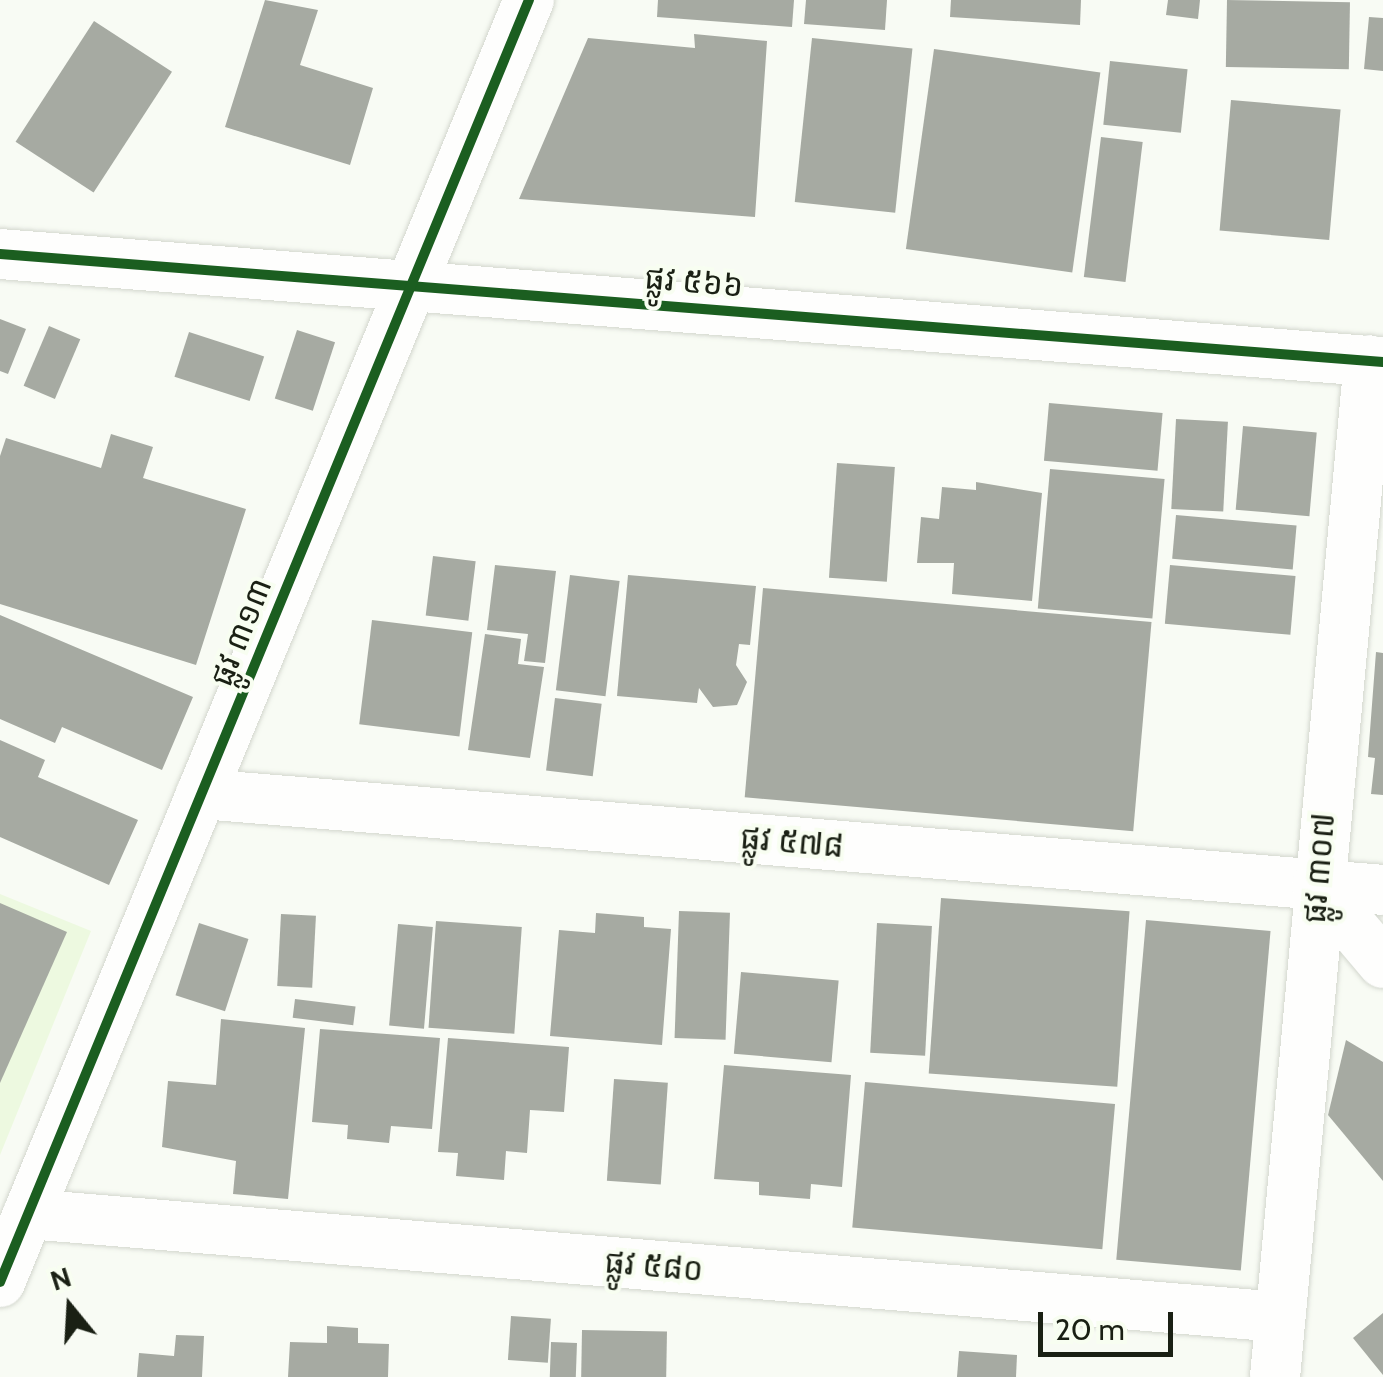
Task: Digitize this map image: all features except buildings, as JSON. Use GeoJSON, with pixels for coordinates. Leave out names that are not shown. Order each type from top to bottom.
{"type":"FeatureCollection","features":[{"type":"Feature","properties":{"kind":"street","name":"ផ្លូវ ៣១៣"},"geometry":{"type":"LineString","coordinates":[[0,1282],[529,0]]}},
{"type":"Feature","properties":{"kind":"street","name":"ផ្លូវ ៥៦៦"},"geometry":{"type":"LineString","coordinates":[[0,254],[1376,361]]}},
{"type":"Feature","properties":{"kind":"street","name":"ផ្លូវ ៣០៧"},"geometry":{"type":"LineString","coordinates":[[1275,1377],[1317,885],[1376,361]]}},
{"type":"Feature","properties":{"kind":"street","name":"ផ្លូវ ៥៧៨"},"geometry":{"type":"LineString","coordinates":[[201,794],[1383,890]]}},
{"type":"Feature","properties":{"kind":"street"},"geometry":{"type":"LineString","coordinates":[[1317,885],[1383,962]]}},
{"type":"Feature","properties":{"kind":"street","name":"ផ្លូវ ៥៨០"},"geometry":{"type":"LineString","coordinates":[[28,1214],[1280,1317]]}},
{"type":"Feature","properties":{"kind":"shaded area"},"geometry":{"type":"Polygon","coordinates":[[[0,894],[91,931],[0,1155],[0,894]]]}},
{"type":"Feature","properties":{"kind":"cycle path"},"geometry":{"type":"LineString","coordinates":[[0,1282],[529,0]]}},
{"type":"Feature","properties":{"kind":"cycle path"},"geometry":{"type":"LineString","coordinates":[[0,254],[1383,362]]}}]}
